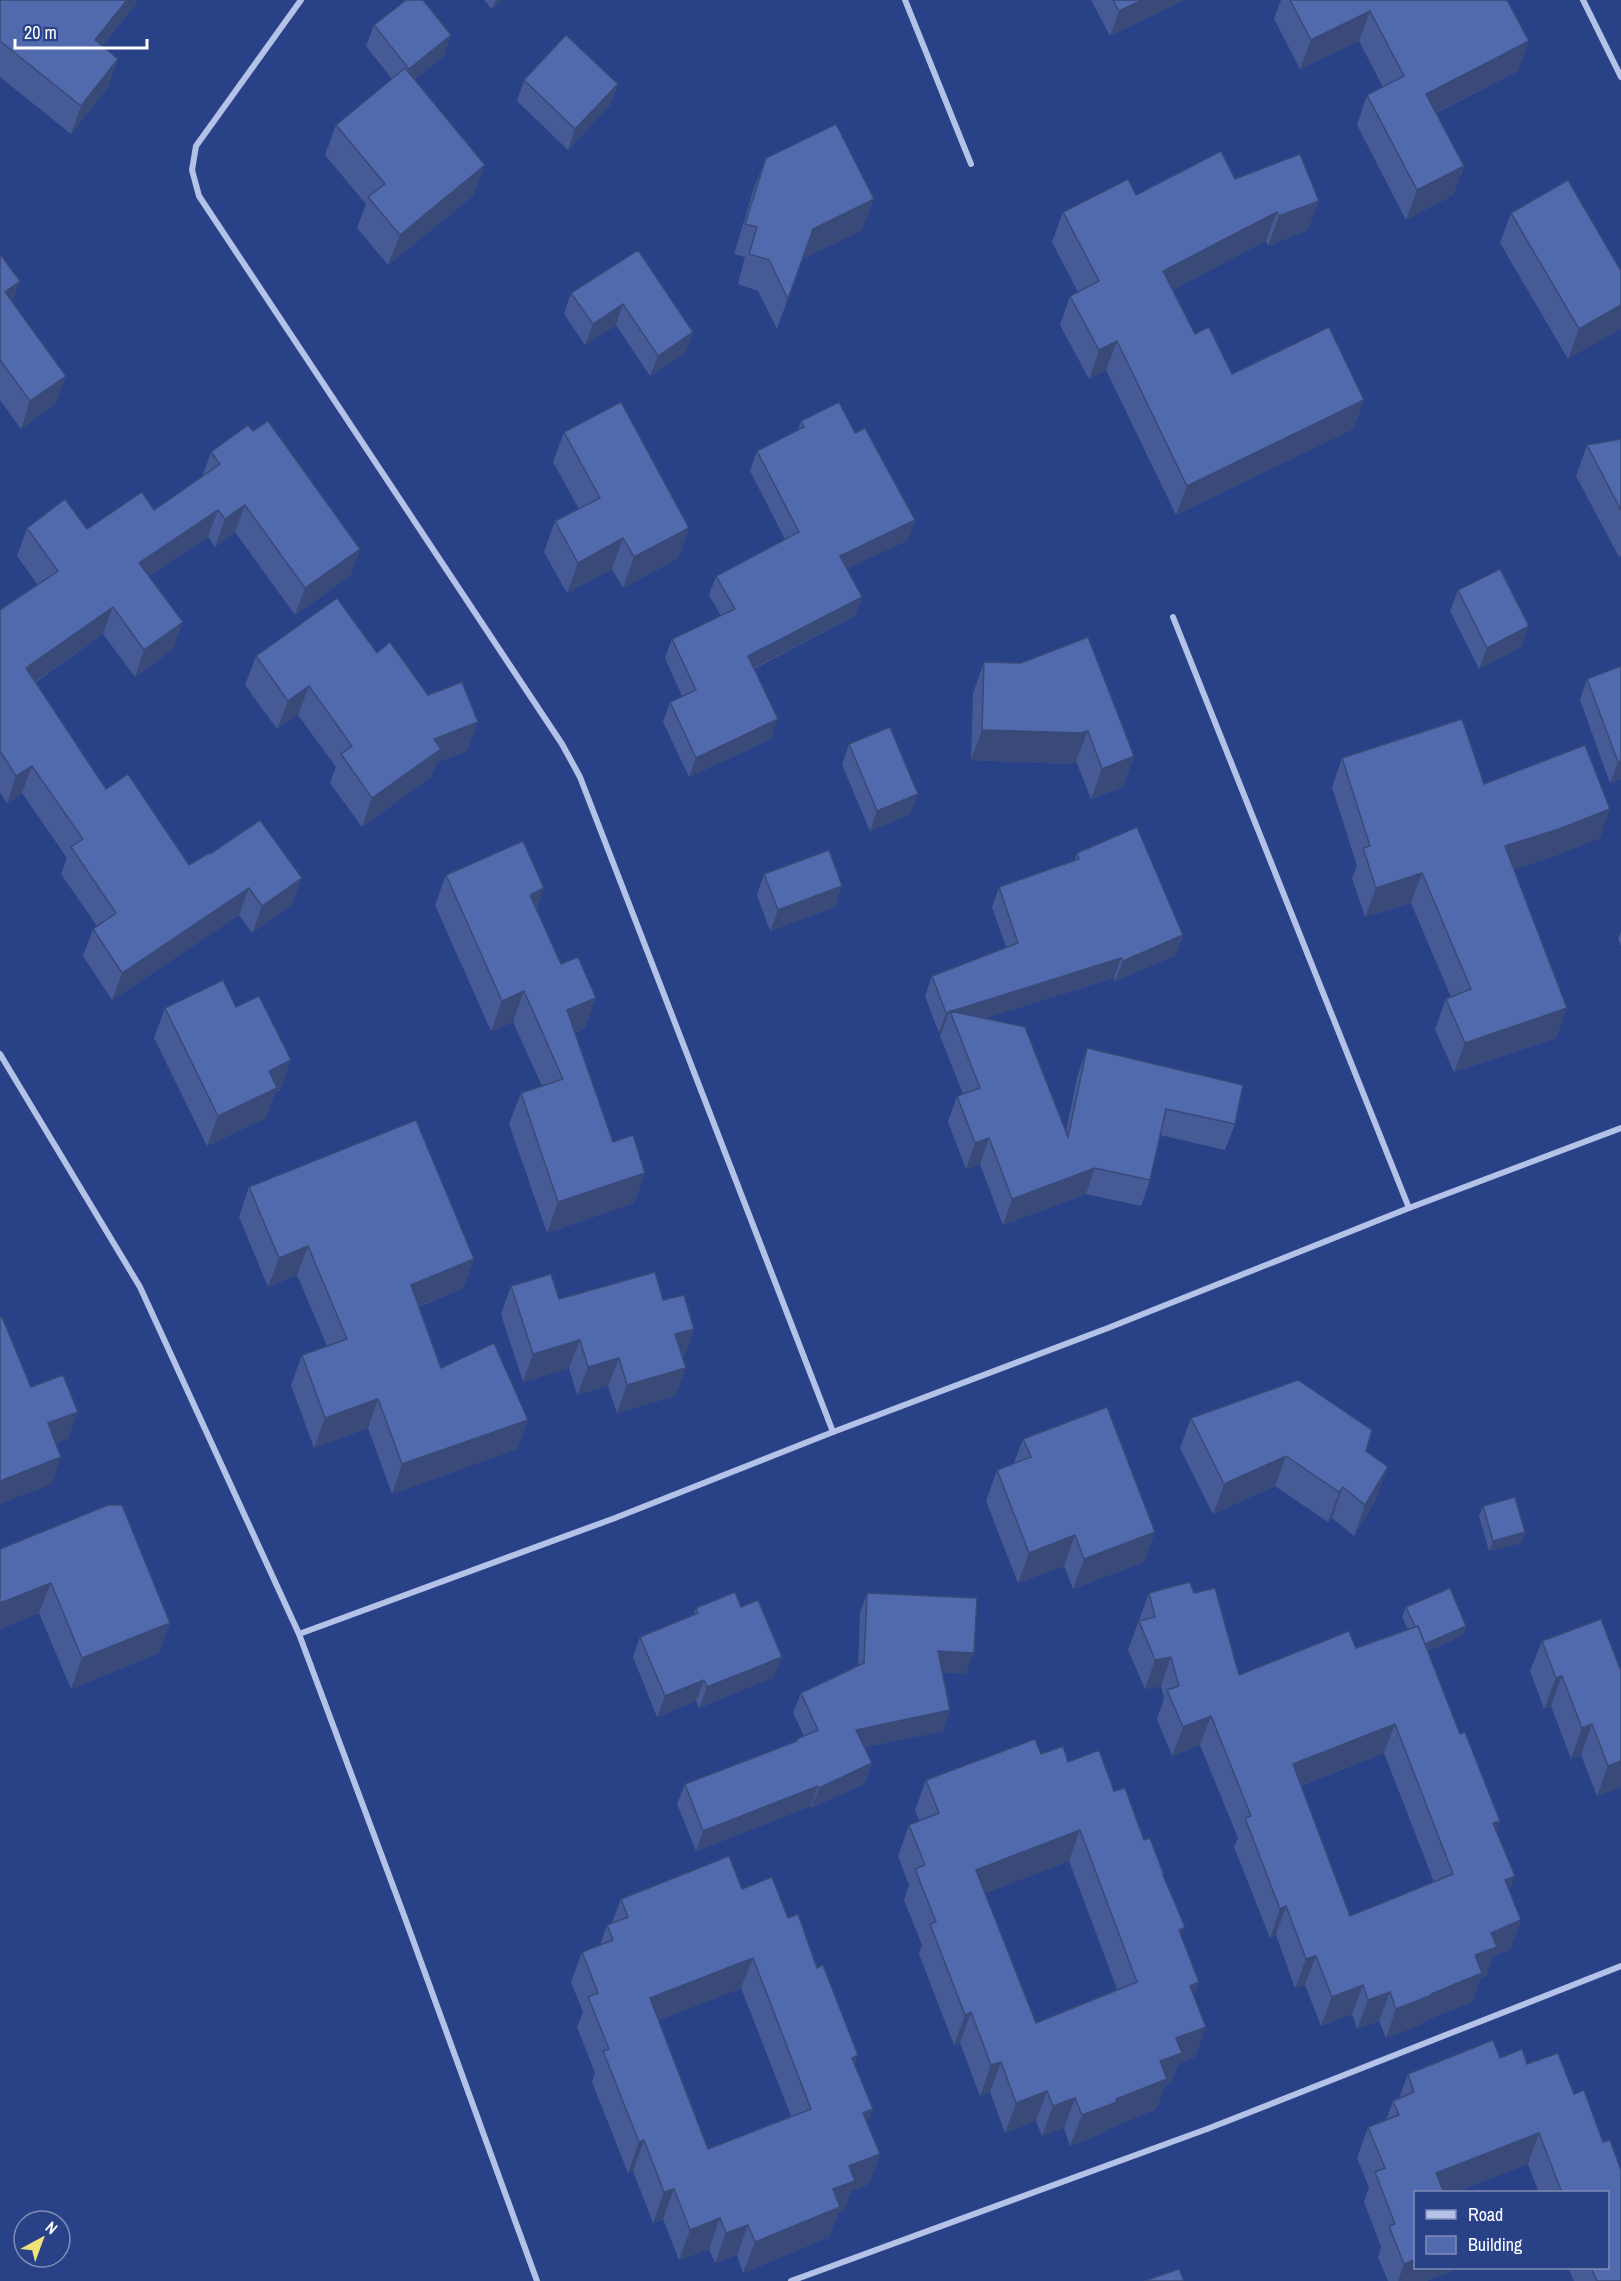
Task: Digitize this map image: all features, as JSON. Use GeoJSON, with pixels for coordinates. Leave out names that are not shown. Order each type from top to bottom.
{"type":"FeatureCollection","features":[{"type":"Feature","properties":{"kind":"street"},"geometry":{"type":"LineString","coordinates":[[301,0],[196,146],[192,170],[199,196],[562,744],[580,777],[834,1432]]}},
{"type":"Feature","properties":{"kind":"street"},"geometry":{"type":"LineString","coordinates":[[905,0],[970,164]]}},
{"type":"Feature","properties":{"kind":"street"},"geometry":{"type":"LineString","coordinates":[[1583,0],[1621,76]]}},
{"type":"Feature","properties":{"kind":"street"},"geometry":{"type":"LineString","coordinates":[[1173,617],[1409,1208]]}},
{"type":"Feature","properties":{"kind":"street"},"geometry":{"type":"LineString","coordinates":[[0,1054],[140,1287],[299,1634],[410,1929],[537,2281]]}},
{"type":"Feature","properties":{"kind":"street"},"geometry":{"type":"LineString","coordinates":[[299,1634],[615,1518],[1108,1328],[1409,1208],[1621,1128]]}},
{"type":"Feature","properties":{"kind":"street"},"geometry":{"type":"LineString","coordinates":[[791,2281],[1207,2129],[1621,1966]]}},
{"type":"Feature","properties":{"kind":"building"},"geometry":{"type":"Polygon","coordinates":[[[0,0],[127,0],[95,40],[118,59],[81,106],[0,41],[0,0]]]}},
{"type":"Feature","properties":{"kind":"building"},"geometry":{"type":"Polygon","coordinates":[[[406,0],[423,0],[451,35],[409,69],[374,25],[406,0]]]}},
{"type":"Feature","properties":{"kind":"building"},"geometry":{"type":"Polygon","coordinates":[[[1113,0],[1142,0],[1119,11],[1113,0]]]}},
{"type":"Feature","properties":{"kind":"building"},"geometry":{"type":"Polygon","coordinates":[[[1290,0],[1507,0],[1529,41],[1426,94],[1464,166],[1417,190],[1367,95],[1404,76],[1370,11],[1311,40],[1290,0]]]}},
{"type":"Feature","properties":{"kind":"building"},"geometry":{"type":"Polygon","coordinates":[[[566,35],[618,84],[575,129],[524,80],[566,35]]]}},
{"type":"Feature","properties":{"kind":"building"},"geometry":{"type":"Polygon","coordinates":[[[405,68],[485,165],[400,235],[368,197],[385,184],[336,125],[405,68]]]}},
{"type":"Feature","properties":{"kind":"building"},"geometry":{"type":"Polygon","coordinates":[[[836,124],[874,199],[813,229],[788,299],[769,260],[749,254],[757,227],[745,224],[766,158],[836,124]]]}},
{"type":"Feature","properties":{"kind":"building"},"geometry":{"type":"Polygon","coordinates":[[[1221,151],[1235,179],[1300,154],[1319,201],[1279,216],[1277,212],[1163,271],[1195,334],[1209,327],[1232,374],[1329,327],[1364,400],[1187,486],[1117,341],[1099,350],[1070,296],[1099,281],[1063,212],[1128,179],[1136,195],[1221,151]]]}},
{"type":"Feature","properties":{"kind":"building"},"geometry":{"type":"Polygon","coordinates":[[[1568,180],[1621,271],[1621,305],[1579,329],[1511,213],[1568,180]]]}},
{"type":"Feature","properties":{"kind":"building"},"geometry":{"type":"Polygon","coordinates":[[[638,250],[693,332],[658,356],[623,304],[593,324],[571,293],[638,250]]]}},
{"type":"Feature","properties":{"kind":"building"},"geometry":{"type":"Polygon","coordinates":[[[0,254],[20,281],[5,292],[66,376],[30,401],[0,360],[0,254]]]}},
{"type":"Feature","properties":{"kind":"building"},"geometry":{"type":"Polygon","coordinates":[[[621,402],[689,528],[634,557],[623,538],[578,563],[555,521],[600,498],[564,432],[621,402]]]}},
{"type":"Feature","properties":{"kind":"building"},"geometry":{"type":"Polygon","coordinates":[[[839,402],[855,433],[865,428],[915,520],[840,556],[862,597],[748,656],[778,719],[696,758],[670,702],[696,690],[672,639],[735,609],[716,576],[799,532],[757,451],[804,427],[801,421],[839,402]]]}},
{"type":"Feature","properties":{"kind":"building"},"geometry":{"type":"Polygon","coordinates":[[[268,421],[360,549],[305,588],[245,505],[225,519],[218,510],[139,563],[183,622],[144,650],[113,607],[26,668],[106,789],[128,774],[189,865],[210,854],[260,820],[302,878],[262,906],[249,888],[122,973],[93,929],[116,913],[71,847],[83,839],[32,766],[16,776],[0,751],[0,610],[58,571],[27,528],[65,499],[87,529],[142,492],[154,510],[220,464],[211,452],[248,425],[253,431],[268,421]]]}},
{"type":"Feature","properties":{"kind":"building"},"geometry":{"type":"Polygon","coordinates":[[[1621,439],[1621,510],[1587,445],[1621,439]]]}},
{"type":"Feature","properties":{"kind":"building"},"geometry":{"type":"Polygon","coordinates":[[[1500,569],[1529,626],[1487,648],[1458,590],[1500,569]]]}},
{"type":"Feature","properties":{"kind":"building"},"geometry":{"type":"Polygon","coordinates":[[[337,598],[377,653],[390,642],[428,695],[462,682],[478,722],[434,739],[441,749],[372,798],[341,754],[352,746],[309,686],[288,701],[256,656],[337,598]]]}},
{"type":"Feature","properties":{"kind":"building"},"geometry":{"type":"Polygon","coordinates":[[[1088,637],[1134,756],[1102,769],[1088,731],[1082,733],[982,730],[984,662],[1021,663],[1088,637]]]}},
{"type":"Feature","properties":{"kind":"building"},"geometry":{"type":"Polygon","coordinates":[[[1621,666],[1621,761],[1618,762],[1587,679],[1621,666]]]}},
{"type":"Feature","properties":{"kind":"building"},"geometry":{"type":"Polygon","coordinates":[[[1462,719],[1484,784],[1585,745],[1610,809],[1559,829],[1505,846],[1567,1008],[1465,1043],[1446,999],[1471,989],[1422,873],[1376,888],[1363,848],[1370,846],[1342,758],[1462,719]]]}},
{"type":"Feature","properties":{"kind":"building"},"geometry":{"type":"Polygon","coordinates":[[[890,727],[918,794],[877,811],[849,744],[890,727]]]}},
{"type":"Feature","properties":{"kind":"building"},"geometry":{"type":"Polygon","coordinates":[[[1137,827],[1183,935],[1123,961],[1121,958],[946,1013],[932,976],[1018,943],[999,887],[1079,859],[1077,853],[1137,827]]]}},
{"type":"Feature","properties":{"kind":"building"},"geometry":{"type":"Polygon","coordinates":[[[523,841],[544,888],[530,895],[561,964],[578,957],[596,998],[567,1010],[613,1142],[633,1135],[645,1173],[558,1202],[521,1093],[563,1079],[524,991],[502,1001],[446,875],[523,841]]]}},
{"type":"Feature","properties":{"kind":"building"},"geometry":{"type":"Polygon","coordinates":[[[829,850],[842,886],[778,910],[764,874],[829,850]]]}},
{"type":"Feature","properties":{"kind":"building"},"geometry":{"type":"Polygon","coordinates":[[[223,980],[236,1007],[259,996],[291,1060],[269,1071],[277,1088],[218,1116],[165,1008],[223,980]]]}},
{"type":"Feature","properties":{"kind":"building"},"geometry":{"type":"Polygon","coordinates":[[[950,1011],[1025,1027],[1068,1137],[1087,1048],[1243,1085],[1235,1124],[1166,1109],[1150,1180],[1095,1168],[1012,1199],[989,1138],[975,1143],[957,1096],[980,1088],[950,1011]]]}},
{"type":"Feature","properties":{"kind":"building"},"geometry":{"type":"Polygon","coordinates":[[[416,1120],[474,1259],[411,1285],[441,1368],[494,1343],[528,1420],[402,1464],[378,1399],[325,1418],[302,1355],[347,1339],[308,1246],[279,1258],[249,1187],[416,1120]]]}},
{"type":"Feature","properties":{"kind":"building"},"geometry":{"type":"Polygon","coordinates":[[[655,1272],[663,1300],[684,1295],[694,1329],[675,1334],[686,1368],[627,1385],[619,1358],[588,1367],[580,1340],[533,1354],[511,1286],[551,1274],[559,1299],[655,1272]]]}},
{"type":"Feature","properties":{"kind":"building"},"geometry":{"type":"Polygon","coordinates":[[[0,1317],[2,1317],[31,1387],[63,1375],[78,1412],[48,1423],[61,1457],[0,1481],[0,1317]]]}},
{"type":"Feature","properties":{"kind":"building"},"geometry":{"type":"Polygon","coordinates":[[[1298,1380],[1372,1430],[1366,1451],[1388,1467],[1365,1505],[1343,1487],[1339,1492],[1286,1456],[1224,1484],[1191,1418],[1298,1380]]]}},
{"type":"Feature","properties":{"kind":"building"},"geometry":{"type":"Polygon","coordinates":[[[1107,1407],[1155,1532],[1084,1559],[1075,1535],[1029,1553],[997,1470],[1031,1457],[1023,1439],[1107,1407]]]}},
{"type":"Feature","properties":{"kind":"building"},"geometry":{"type":"Polygon","coordinates":[[[1515,1497],[1525,1532],[1493,1541],[1483,1506],[1515,1497]]]}},
{"type":"Feature","properties":{"kind":"building"},"geometry":{"type":"Polygon","coordinates":[[[108,1505],[122,1505],[170,1623],[82,1658],[51,1583],[0,1603],[0,1549],[108,1505]]]}},
{"type":"Feature","properties":{"kind":"building"},"geometry":{"type":"Polygon","coordinates":[[[1190,1582],[1194,1593],[1215,1588],[1239,1675],[1349,1631],[1356,1648],[1418,1626],[1460,1734],[1465,1732],[1500,1821],[1493,1823],[1515,1876],[1505,1880],[1521,1920],[1491,1933],[1497,1947],[1475,1955],[1482,1973],[1396,2009],[1390,1992],[1368,2000],[1363,1985],[1332,1997],[1316,1956],[1306,1959],[1286,1906],[1280,1909],[1245,1818],[1251,1816],[1211,1716],[1183,1727],[1167,1690],[1179,1686],[1171,1657],[1155,1660],[1139,1621],[1155,1617],[1149,1593],[1190,1582]],[[1395,1724],[1293,1764],[1350,1916],[1453,1874],[1395,1724]]]}},
{"type":"Feature","properties":{"kind":"building"},"geometry":{"type":"Polygon","coordinates":[[[1450,1588],[1466,1626],[1425,1644],[1418,1626],[1415,1627],[1406,1607],[1450,1588]]]}},
{"type":"Feature","properties":{"kind":"building"},"geometry":{"type":"Polygon","coordinates":[[[735,1592],[741,1607],[758,1600],[782,1657],[707,1687],[704,1680],[665,1696],[640,1637],[698,1613],[696,1608],[735,1592]]]}},
{"type":"Feature","properties":{"kind":"building"},"geometry":{"type":"Polygon","coordinates":[[[867,1593],[977,1598],[974,1653],[938,1651],[950,1710],[856,1730],[872,1763],[819,1788],[818,1786],[703,1831],[685,1784],[797,1741],[818,1730],[801,1693],[864,1663],[867,1593]]]}},
{"type":"Feature","properties":{"kind":"building"},"geometry":{"type":"Polygon","coordinates":[[[1601,1619],[1621,1671],[1621,1761],[1608,1766],[1592,1724],[1582,1728],[1562,1676],[1556,1678],[1542,1641],[1601,1619]]]}},
{"type":"Feature","properties":{"kind":"building"},"geometry":{"type":"Polygon","coordinates":[[[1035,1739],[1041,1754],[1063,1746],[1068,1762],[1099,1750],[1114,1791],[1125,1788],[1144,1840],[1150,1838],[1185,1927],[1179,1930],[1199,1982],[1190,1986],[1206,2027],[1176,2038],[1182,2053],[1160,2061],[1167,2079],[1082,2115],[1075,2098],[1053,2106],[1047,2091],[1016,2103],[1001,2062],[991,2065],[971,2012],[965,2015],[930,1924],[936,1922],[915,1869],[925,1865],[909,1825],[939,1813],[926,1780],[1035,1739]],[[1080,1830],[976,1870],[1036,2023],[1137,1982],[1080,1830]]]}},
{"type":"Feature","properties":{"kind":"building"},"geometry":{"type":"Polygon","coordinates":[[[729,1856],[742,1889],[772,1877],[788,1918],[798,1914],[817,1968],[823,1965],[858,2055],[852,2058],[873,2109],[863,2113],[880,2154],[849,2166],[855,2181],[833,2189],[840,2207],[755,2242],[748,2225],[726,2233],[720,2218],[690,2230],[674,2189],[664,2192],[644,2140],[639,2142],[603,2051],[609,2049],[588,1997],[598,1993],[582,1952],[613,1940],[607,1925],[628,1917],[621,1899],[729,1856]],[[753,1958],[650,1998],[708,2149],[811,2109],[753,1958]]]}},
{"type":"Feature","properties":{"kind":"building"},"geometry":{"type":"Polygon","coordinates":[[[1493,2040],[1500,2058],[1522,2049],[1527,2064],[1558,2053],[1574,2094],[1584,2090],[1603,2142],[1610,2140],[1621,2170],[1621,2281],[1597,2281],[1591,2269],[1609,2269],[1609,2191],[1561,2191],[1539,2133],[1436,2173],[1443,2191],[1414,2191],[1414,2260],[1404,2264],[1389,2226],[1395,2224],[1375,2172],[1385,2168],[1368,2127],[1399,2115],[1393,2101],[1414,2092],[1408,2074],[1493,2040]]]}},
{"type":"Feature","properties":{"kind":"building"},"geometry":{"type":"Polygon","coordinates":[[[1179,2269],[1184,2281],[1144,2281],[1179,2269]]]}}]}
